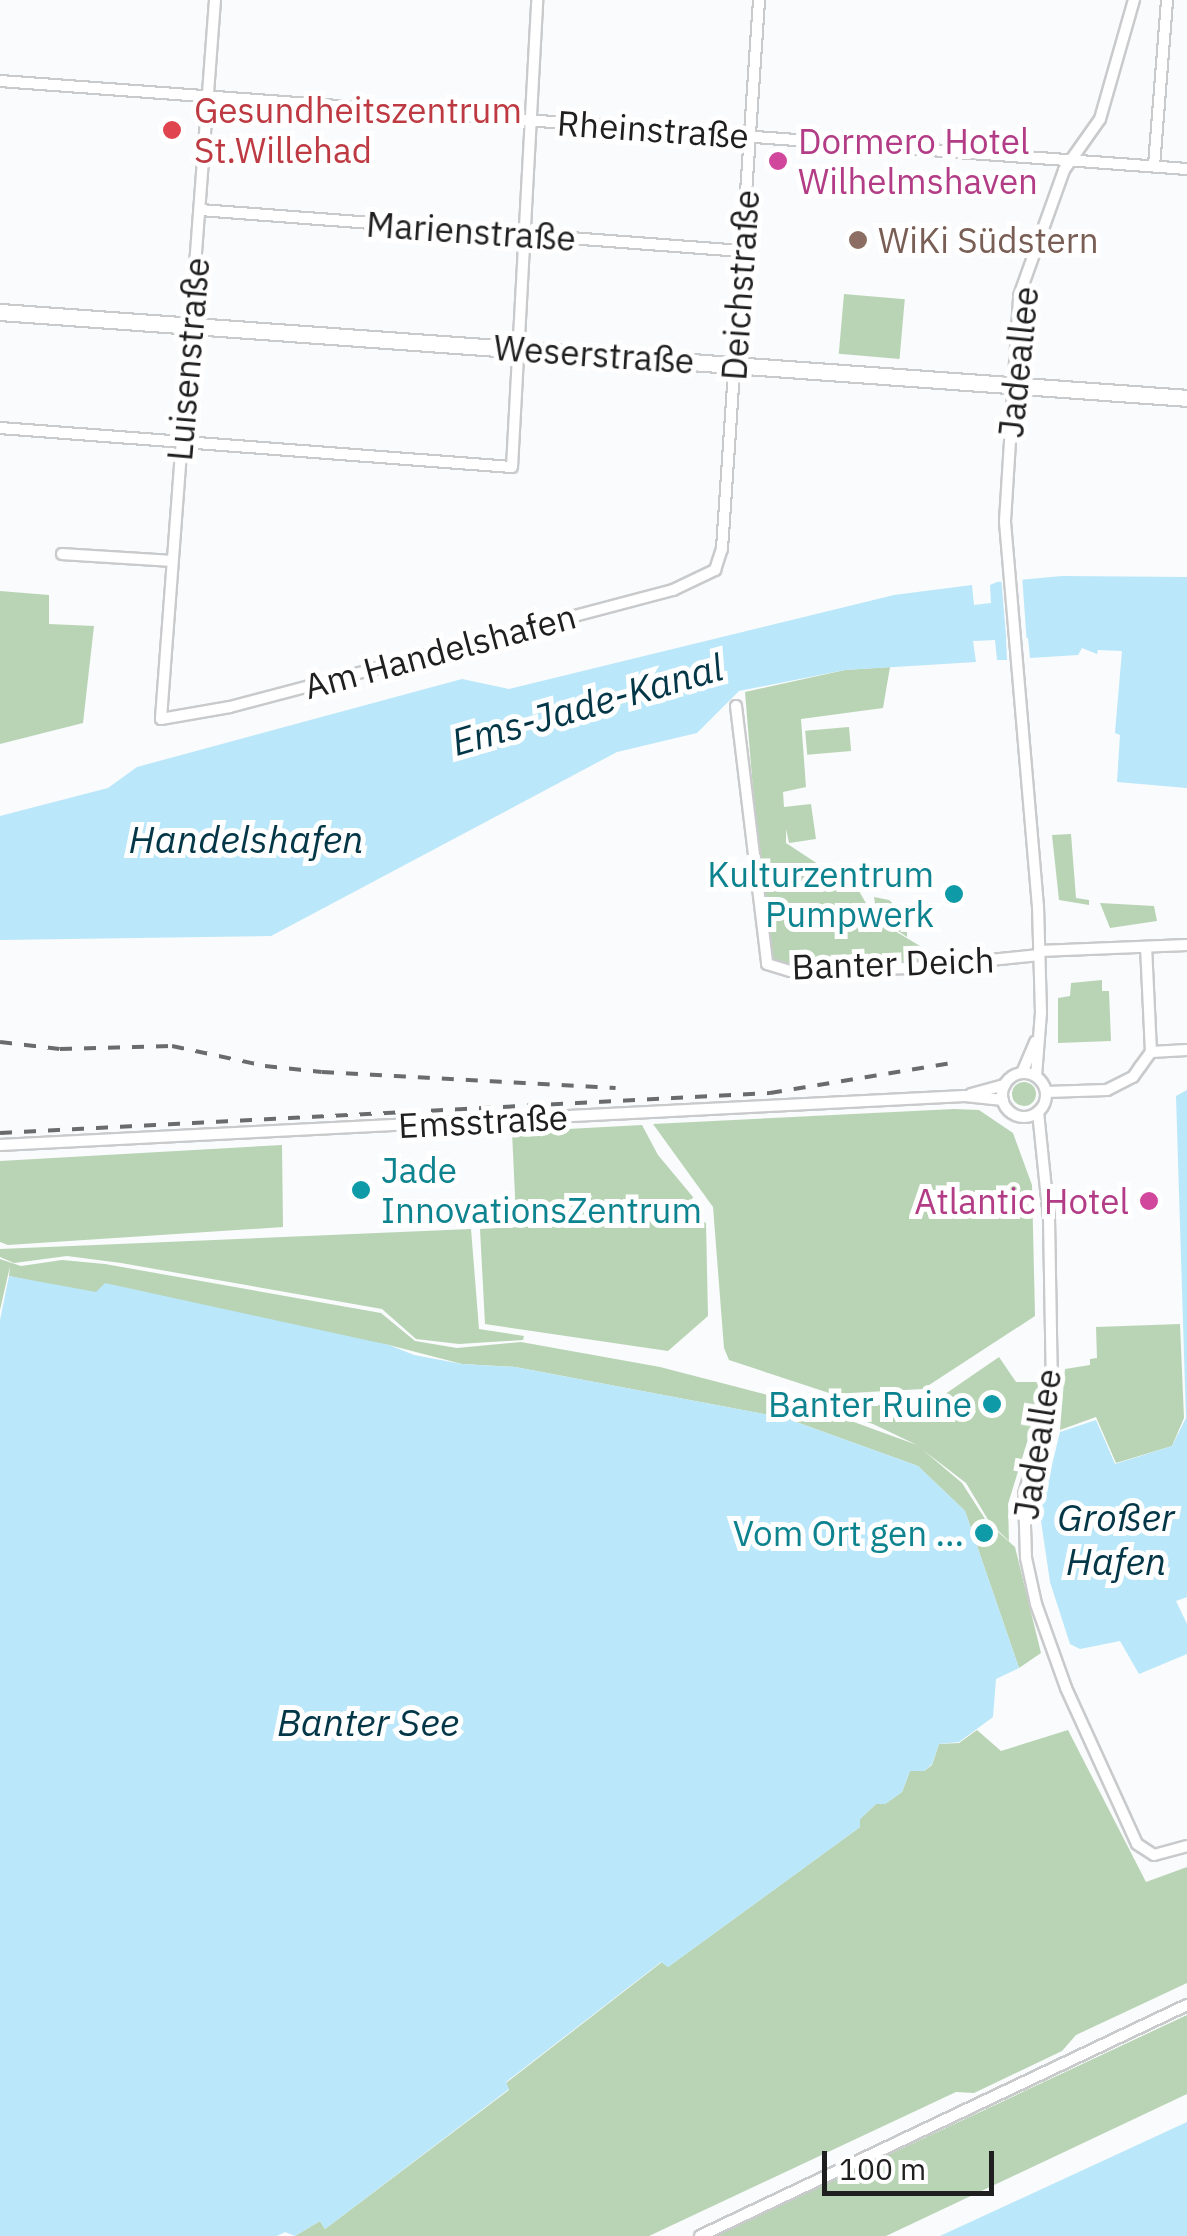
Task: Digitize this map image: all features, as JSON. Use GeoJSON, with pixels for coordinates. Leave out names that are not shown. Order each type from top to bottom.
{"type":"FeatureCollection","features":[{"type":"Feature","properties":{"kind":"street","name":"Luisenstraße"},"geometry":{"type":"LineString","coordinates":[[161,719],[215,0]]}},
{"type":"Feature","properties":{"kind":"street"},"geometry":{"type":"LineString","coordinates":[[0,428],[512,467],[537,0]]}},
{"type":"Feature","properties":{"kind":"street","name":"Deichstraße"},"geometry":{"type":"LineString","coordinates":[[715,570],[722,549],[760,0]]}},
{"type":"Feature","properties":{"kind":"street","name":"Jadeallee"},"geometry":{"type":"LineString","coordinates":[[1039,953],[1005,521],[1019,296],[1070,159],[1100,119],[1134,0]]}},
{"type":"Feature","properties":{"kind":"street"},"geometry":{"type":"LineString","coordinates":[[1154,166],[1167,0]]}},
{"type":"Feature","properties":{"kind":"street","name":"Rheinstraße"},"geometry":{"type":"LineString","coordinates":[[0,80],[1187,169]]}},
{"type":"Feature","properties":{"kind":"street","name":"Marienstraße"},"geometry":{"type":"LineString","coordinates":[[200,210],[742,251]]}},
{"type":"Feature","properties":{"kind":"street","name":"Weserstraße"},"geometry":{"type":"LineString","coordinates":[[0,312],[1187,398]]}},
{"type":"Feature","properties":{"kind":"street"},"geometry":{"type":"LineString","coordinates":[[62,554],[172,560]]}},
{"type":"Feature","properties":{"kind":"street","name":"Am Handelshafen"},"geometry":{"type":"LineString","coordinates":[[161,719],[230,707],[673,590],[715,570]]}},
{"type":"Feature","properties":{"kind":"street","name":"Banter Deich"},"geometry":{"type":"LineString","coordinates":[[736,706],[767,964],[790,971],[912,968],[1039,953]]}},
{"type":"Feature","properties":{"kind":"street"},"geometry":{"type":"LineString","coordinates":[[1046,1092],[1036,1076],[1039,953],[1187,944]]}},
{"type":"Feature","properties":{"kind":"street"},"geometry":{"type":"LineString","coordinates":[[1046,1092],[1107,1090],[1133,1077],[1151,1052],[1146,947]]}},
{"type":"Feature","properties":{"kind":"street"},"geometry":{"type":"LineString","coordinates":[[1038,1037],[1022,1073],[1005,1085],[1003,1100],[1010,1112],[1024,1116],[1038,1112],[1046,1092]]}},
{"type":"Feature","properties":{"kind":"street"},"geometry":{"type":"LineString","coordinates":[[1151,1052],[1187,1050]]}},
{"type":"Feature","properties":{"kind":"street"},"geometry":{"type":"LineString","coordinates":[[1022,1073],[1036,1076]]}},
{"type":"Feature","properties":{"kind":"street","name":"Emsstraße"},"geometry":{"type":"LineString","coordinates":[[965,1096],[1005,1085]]}},
{"type":"Feature","properties":{"kind":"street","name":"Emsstraße"},"geometry":{"type":"LineString","coordinates":[[0,1146],[965,1096],[1003,1100]]}},
{"type":"Feature","properties":{"kind":"street","name":"Jadeallee"},"geometry":{"type":"LineString","coordinates":[[1038,1112],[1049,1218],[1052,1396],[1046,1429],[1024,1494],[1026,1558],[1060,1673],[1137,1844],[1154,1856],[1187,1846]]}},
{"type":"Feature","properties":{"kind":"street","name":"Jadeallee"},"geometry":{"type":"LineString","coordinates":[[1024,1116],[1040,1147]]}},
{"type":"Feature","properties":{"kind":"street"},"geometry":{"type":"LineString","coordinates":[[700,2236],[1187,2005]]}},
{"type":"Feature","properties":{"kind":"green space"},"geometry":{"type":"Polygon","coordinates":[[[844,294],[905,299],[900,359],[839,354],[844,294]]]}},
{"type":"Feature","properties":{"kind":"green space"},"geometry":{"type":"Polygon","coordinates":[[[0,591],[49,595],[49,624],[94,626],[83,723],[0,744],[0,591]]]}},
{"type":"Feature","properties":{"kind":"green space"},"geometry":{"type":"Polygon","coordinates":[[[890,667],[883,708],[801,719],[806,787],[783,792],[784,807],[811,804],[816,839],[789,843],[786,829],[786,843],[859,891],[875,919],[925,949],[928,960],[792,968],[771,962],[766,948],[745,692],[845,670],[890,667]]]}},
{"type":"Feature","properties":{"kind":"green space"},"geometry":{"type":"Polygon","coordinates":[[[849,727],[851,751],[807,755],[805,731],[849,727]]]}},
{"type":"Feature","properties":{"kind":"green space"},"geometry":{"type":"Polygon","coordinates":[[[1071,834],[1076,898],[1089,900],[1089,905],[1059,900],[1052,835],[1071,834]]]}},
{"type":"Feature","properties":{"kind":"green space"},"geometry":{"type":"Polygon","coordinates":[[[874,897],[889,900],[907,916],[907,937],[877,917],[874,897]]]}},
{"type":"Feature","properties":{"kind":"green space"},"geometry":{"type":"Polygon","coordinates":[[[1100,903],[1154,906],[1157,921],[1110,928],[1100,903]]]}},
{"type":"Feature","properties":{"kind":"green space"},"geometry":{"type":"Polygon","coordinates":[[[1102,980],[1102,991],[1109,991],[1111,1041],[1058,1043],[1058,998],[1070,996],[1071,983],[1102,980]]]}},
{"type":"Feature","properties":{"kind":"green space"},"geometry":{"type":"Polygon","coordinates":[[[1024,1082],[1036,1094],[1024,1106],[1012,1094],[1024,1082]]]}},
{"type":"Feature","properties":{"kind":"green space"},"geometry":{"type":"Polygon","coordinates":[[[979,1110],[1013,1133],[1032,1185],[1035,1316],[923,1389],[832,1394],[729,1360],[724,1348],[713,1207],[653,1124],[979,1110]]]}},
{"type":"Feature","properties":{"kind":"green space"},"geometry":{"type":"Polygon","coordinates":[[[642,1125],[658,1155],[693,1197],[690,1204],[680,1211],[516,1217],[512,1132],[642,1125]]]}},
{"type":"Feature","properties":{"kind":"green space"},"geometry":{"type":"Polygon","coordinates":[[[282,1145],[283,1227],[8,1245],[0,1242],[0,1161],[282,1145]]]}},
{"type":"Feature","properties":{"kind":"green space"},"geometry":{"type":"Polygon","coordinates":[[[698,1218],[706,1223],[708,1316],[668,1351],[485,1324],[480,1229],[698,1218]]]}},
{"type":"Feature","properties":{"kind":"green space"},"geometry":{"type":"Polygon","coordinates":[[[471,1229],[479,1329],[524,1336],[523,1340],[459,1344],[416,1339],[382,1309],[121,1263],[67,1256],[14,1263],[0,1257],[0,1249],[471,1229]]]}},
{"type":"Feature","properties":{"kind":"green space"},"geometry":{"type":"Polygon","coordinates":[[[0,1259],[21,1266],[62,1260],[105,1264],[381,1313],[415,1341],[457,1348],[521,1342],[660,1367],[810,1406],[917,1445],[873,1424],[827,1409],[935,1401],[999,1357],[1016,1382],[1038,1382],[1037,1410],[1008,1504],[1009,1541],[990,1523],[966,1483],[923,1450],[962,1483],[987,1522],[1015,1547],[1041,1653],[1019,1668],[965,1511],[918,1466],[785,1418],[515,1367],[462,1364],[389,1345],[56,1286],[9,1276],[10,1266],[0,1310],[0,1259]]]}},
{"type":"Feature","properties":{"kind":"green space"},"geometry":{"type":"Polygon","coordinates":[[[1180,1324],[1184,1418],[1172,1446],[1116,1463],[1096,1417],[1060,1430],[1065,1369],[1090,1365],[1090,1359],[1097,1358],[1096,1327],[1180,1324]]]}},
{"type":"Feature","properties":{"kind":"green space"},"geometry":{"type":"Polygon","coordinates":[[[977,1730],[1001,1751],[1068,1730],[1146,1882],[1187,1867],[1187,1983],[1076,2035],[1062,2051],[974,2093],[956,2092],[649,2236],[295,2236],[320,2221],[325,2229],[509,2090],[506,2083],[662,1962],[668,1967],[860,1827],[860,1819],[876,1804],[885,1804],[902,1792],[910,1771],[924,1771],[932,1765],[939,1744],[959,1743],[977,1730]]]}},
{"type":"Feature","properties":{"kind":"green space"},"geometry":{"type":"Polygon","coordinates":[[[1187,2015],[1187,2094],[886,2236],[715,2236],[1187,2015]]]}},
{"type":"Feature","properties":{"kind":"water","name":"Handelshafen"},"geometry":{"type":"Polygon","coordinates":[[[1062,576],[1187,577],[1187,788],[1117,782],[1120,735],[1115,733],[1122,651],[1098,650],[1097,654],[1082,648],[1078,655],[1030,658],[1028,638],[1006,639],[1007,660],[997,660],[995,640],[973,641],[976,662],[845,670],[739,691],[697,733],[617,752],[271,936],[0,940],[0,816],[108,788],[137,767],[462,679],[509,689],[894,595],[972,585],[974,605],[991,603],[990,585],[997,582],[1062,576]]]}},
{"type":"Feature","properties":{"kind":"water","name":"Großer Hafen"},"geometry":{"type":"Polygon","coordinates":[[[1187,1090],[1187,1597],[1176,1601],[1187,1624],[1187,1654],[1139,1674],[1120,1641],[1080,1649],[1070,1644],[1050,1582],[1040,1514],[1060,1432],[1096,1420],[1115,1464],[1172,1446],[1186,1418],[1176,1096],[1187,1090]]]}},
{"type":"Feature","properties":{"kind":"water","name":"Banter See"},"geometry":{"type":"Polygon","coordinates":[[[9,1276],[96,1292],[105,1283],[389,1345],[414,1355],[462,1364],[515,1367],[785,1418],[918,1466],[965,1511],[1019,1668],[996,1679],[993,1717],[959,1742],[939,1744],[932,1764],[924,1771],[910,1771],[902,1792],[885,1804],[876,1804],[860,1819],[860,1827],[668,1967],[661,1962],[506,2082],[509,2089],[325,2229],[320,2221],[295,2236],[285,2232],[277,2236],[0,2236],[0,1320],[9,1276]]]}},
{"type":"Feature","properties":{"kind":"water"},"geometry":{"type":"Polygon","coordinates":[[[1187,2122],[1187,2236],[940,2236],[1187,2122]]]}},
{"type":"Feature","properties":{"kind":"pier"},"geometry":{"type":"Polygon","coordinates":[[[1022,574],[1028,659],[1023,643],[1011,644],[1012,660],[1008,660],[1001,576],[1022,574]]]}},
{"type":"Feature","properties":{"kind":"railway"},"geometry":{"type":"LineString","coordinates":[[0,1042],[60,1049],[172,1046],[265,1066],[322,1072],[616,1088]]}},
{"type":"Feature","properties":{"kind":"railway"},"geometry":{"type":"LineString","coordinates":[[0,1133],[770,1093],[952,1063]]}},
{"type":"Feature","properties":{"kind":"place","name":"Gesundheitszentrum St.Willehad"},"geometry":{"type":"Point","coordinates":[172,130]}},
{"type":"Feature","properties":{"kind":"place","name":"Dormero Hotel Wilhelmshaven"},"geometry":{"type":"Point","coordinates":[778,161]}},
{"type":"Feature","properties":{"kind":"place","name":"WiKi Südstern"},"geometry":{"type":"Point","coordinates":[858,240]}},
{"type":"Feature","properties":{"kind":"place","name":"Kulturzentrum Pumpwerk"},"geometry":{"type":"Point","coordinates":[954,894]}},
{"type":"Feature","properties":{"kind":"place","name":"Jade InnovationsZentrum"},"geometry":{"type":"Point","coordinates":[361,1190]}},
{"type":"Feature","properties":{"kind":"place","name":"Atlantic Hotel"},"geometry":{"type":"Point","coordinates":[1149,1201]}},
{"type":"Feature","properties":{"kind":"place","name":"Banter Ruine"},"geometry":{"type":"Point","coordinates":[992,1404]}},
{"type":"Feature","properties":{"kind":"place","name":"Vom Ort gen ..."},"geometry":{"type":"Point","coordinates":[984,1533]}},
{"type":"Feature","properties":{"kind":"water label","name":"Ems-Jade-Kanal"},"geometry":{"type":"Point","coordinates":[587,704]}}]}
